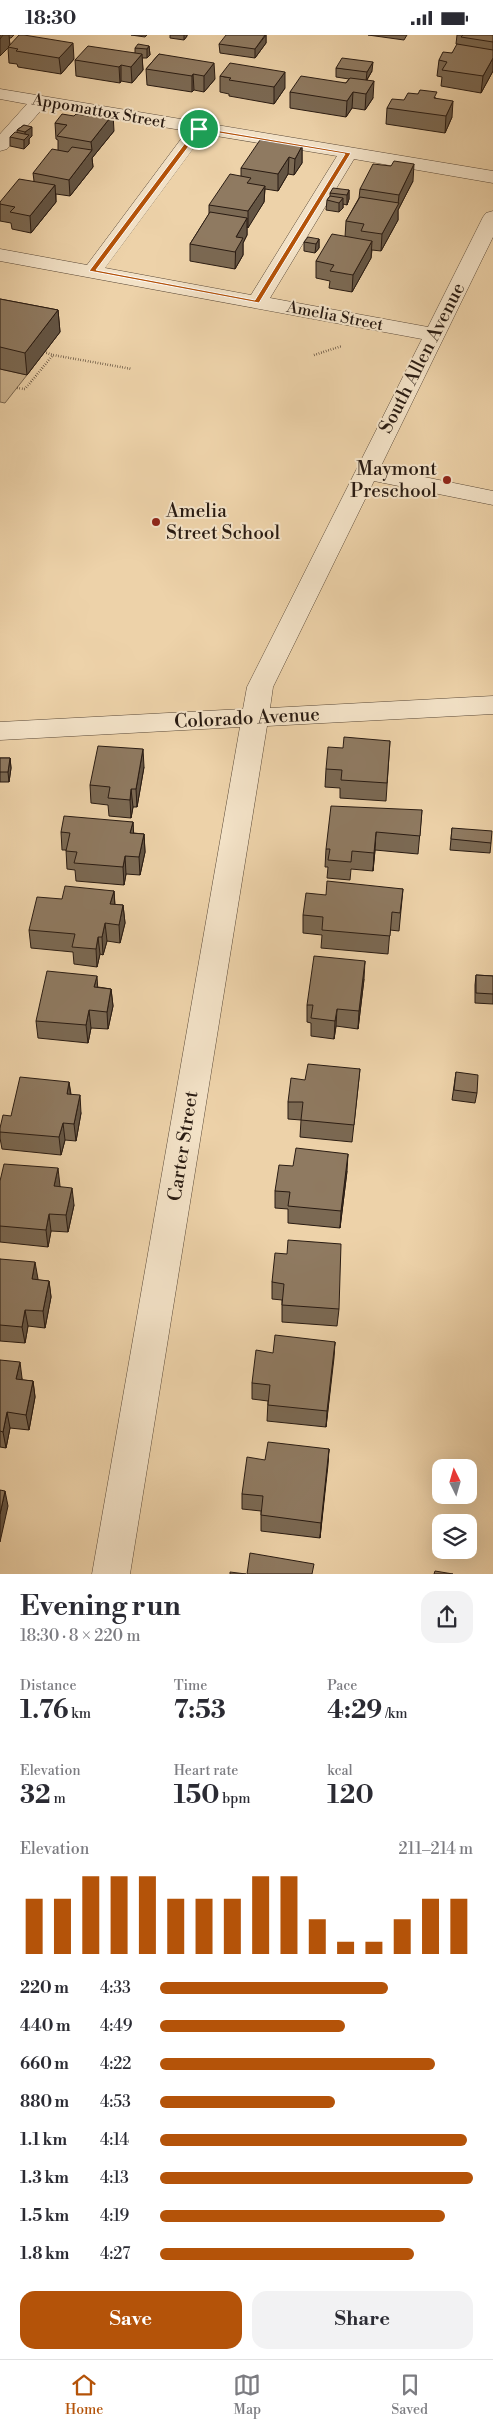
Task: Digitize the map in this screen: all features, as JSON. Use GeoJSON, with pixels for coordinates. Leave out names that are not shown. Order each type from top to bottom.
{"type":"FeatureCollection","features":[{"type":"Feature","properties":{"kind":"street","name":"Appomattox Street"},"geometry":{"type":"LineString","coordinates":[[0,95],[493,177]]}},
{"type":"Feature","properties":{"kind":"street"},"geometry":{"type":"LineString","coordinates":[[0,145],[39,101]]}},
{"type":"Feature","properties":{"kind":"street"},"geometry":{"type":"LineString","coordinates":[[92,271],[199,129]]}},
{"type":"Feature","properties":{"kind":"street"},"geometry":{"type":"LineString","coordinates":[[257,302],[348,153]]}},
{"type":"Feature","properties":{"kind":"street","name":"South Allen Avenue"},"geometry":{"type":"LineString","coordinates":[[254,718],[260,687],[493,217]]}},
{"type":"Feature","properties":{"kind":"street","name":"Amelia Street"},"geometry":{"type":"LineString","coordinates":[[0,255],[434,335]]}},
{"type":"Feature","properties":{"kind":"street"},"geometry":{"type":"LineString","coordinates":[[365,472],[493,498]]}},
{"type":"Feature","properties":{"kind":"street","name":"Colorado Avenue"},"geometry":{"type":"LineString","coordinates":[[0,731],[493,705]]}},
{"type":"Feature","properties":{"kind":"street","name":"Carter Street"},"geometry":{"type":"LineString","coordinates":[[111,1574],[254,718]]}},
{"type":"Feature","properties":{"kind":"path"},"geometry":{"type":"LineString","coordinates":[[314,355],[347,345]]}},
{"type":"Feature","properties":{"kind":"path"},"geometry":{"type":"LineString","coordinates":[[44,352],[132,369]]}},
{"type":"Feature","properties":{"kind":"path"},"geometry":{"type":"LineString","coordinates":[[17,388],[25,389],[53,355]]}},
{"type":"Feature","properties":{"kind":"shaded area"},"geometry":{"type":"Polygon","coordinates":[[[0,369],[27,375],[5,403],[0,402],[0,369]]]}},
{"type":"Feature","properties":{"kind":"building"},"geometry":{"type":"Polygon","coordinates":[[[19,35],[73,43],[59,58],[16,51],[18,49],[8,47],[19,35]]]}},
{"type":"Feature","properties":{"kind":"building"},"geometry":{"type":"Polygon","coordinates":[[[226,35],[265,35],[255,49],[219,44],[226,35]]]}},
{"type":"Feature","properties":{"kind":"building"},"geometry":{"type":"Polygon","coordinates":[[[463,35],[493,35],[493,42],[461,37],[463,35]]]}},
{"type":"Feature","properties":{"kind":"building"},"geometry":{"type":"Polygon","coordinates":[[[138,44],[149,46],[147,49],[135,48],[138,44]]]}},
{"type":"Feature","properties":{"kind":"building"},"geometry":{"type":"Polygon","coordinates":[[[457,44],[493,50],[493,58],[483,76],[442,70],[447,62],[439,60],[443,52],[452,53],[457,44]]]}},
{"type":"Feature","properties":{"kind":"building"},"geometry":{"type":"Polygon","coordinates":[[[88,46],[142,54],[131,67],[75,60],[88,46]]]}},
{"type":"Feature","properties":{"kind":"building"},"geometry":{"type":"Polygon","coordinates":[[[159,54],[214,63],[204,76],[146,69],[159,54]]]}},
{"type":"Feature","properties":{"kind":"building"},"geometry":{"type":"Polygon","coordinates":[[[342,58],[373,62],[367,72],[336,68],[342,58]]]}},
{"type":"Feature","properties":{"kind":"building"},"geometry":{"type":"Polygon","coordinates":[[[230,63],[285,72],[274,87],[229,80],[231,78],[220,76],[230,63]]]}},
{"type":"Feature","properties":{"kind":"building"},"geometry":{"type":"Polygon","coordinates":[[[301,76],[346,83],[350,78],[374,81],[366,94],[353,92],[347,101],[290,92],[301,76]]]}},
{"type":"Feature","properties":{"kind":"building"},"geometry":{"type":"Polygon","coordinates":[[[420,90],[437,92],[434,98],[453,101],[446,116],[387,108],[392,99],[404,100],[408,93],[418,94],[420,90]]]}},
{"type":"Feature","properties":{"kind":"building"},"geometry":{"type":"Polygon","coordinates":[[[93,111],[113,114],[91,142],[57,136],[67,125],[55,123],[62,114],[89,116],[93,111]]]}},
{"type":"Feature","properties":{"kind":"building"},"geometry":{"type":"Polygon","coordinates":[[[24,125],[32,127],[25,132],[17,130],[24,125]]]}},
{"type":"Feature","properties":{"kind":"building"},"geometry":{"type":"Polygon","coordinates":[[[15,132],[29,135],[24,140],[10,137],[15,132]]]}},
{"type":"Feature","properties":{"kind":"building"},"geometry":{"type":"Polygon","coordinates":[[[260,140],[302,146],[295,159],[289,157],[278,174],[241,168],[260,140]]]}},
{"type":"Feature","properties":{"kind":"building"},"geometry":{"type":"Polygon","coordinates":[[[72,147],[92,150],[69,180],[33,173],[52,149],[68,152],[72,147]]]}},
{"type":"Feature","properties":{"kind":"building"},"geometry":{"type":"Polygon","coordinates":[[[394,161],[414,164],[399,195],[360,189],[373,164],[391,166],[394,161]]]}},
{"type":"Feature","properties":{"kind":"building"},"geometry":{"type":"Polygon","coordinates":[[[230,174],[251,178],[247,183],[265,186],[248,211],[209,205],[230,174]]]}},
{"type":"Feature","properties":{"kind":"building"},"geometry":{"type":"Polygon","coordinates":[[[19,179],[55,185],[30,216],[10,212],[15,207],[0,204],[19,179]]]}},
{"type":"Feature","properties":{"kind":"building"},"geometry":{"type":"Polygon","coordinates":[[[333,188],[349,190],[347,195],[330,193],[333,188]]]}},
{"type":"Feature","properties":{"kind":"building"},"geometry":{"type":"Polygon","coordinates":[[[330,196],[343,198],[339,203],[327,200],[330,196]]]}},
{"type":"Feature","properties":{"kind":"building"},"geometry":{"type":"Polygon","coordinates":[[[360,197],[399,203],[382,234],[361,231],[364,224],[346,221],[360,197]]]}},
{"type":"Feature","properties":{"kind":"building"},"geometry":{"type":"Polygon","coordinates":[[[210,212],[247,218],[236,237],[243,238],[235,252],[190,244],[210,212]]]}},
{"type":"Feature","properties":{"kind":"building"},"geometry":{"type":"Polygon","coordinates":[[[332,234],[372,241],[353,275],[330,271],[334,265],[316,261],[332,234]]]}},
{"type":"Feature","properties":{"kind":"building"},"geometry":{"type":"Polygon","coordinates":[[[308,237],[319,239],[316,244],[304,242],[308,237]]]}},
{"type":"Feature","properties":{"kind":"building"},"geometry":{"type":"Polygon","coordinates":[[[0,299],[58,310],[25,353],[0,347],[0,299]]]}},
{"type":"Feature","properties":{"kind":"building"},"geometry":{"type":"Polygon","coordinates":[[[344,737],[390,741],[387,783],[341,780],[342,770],[326,769],[328,747],[343,748],[344,737]]]}},
{"type":"Feature","properties":{"kind":"building"},"geometry":{"type":"Polygon","coordinates":[[[98,746],[143,749],[136,789],[131,789],[130,800],[108,798],[110,787],[90,785],[98,746]]]}},
{"type":"Feature","properties":{"kind":"building"},"geometry":{"type":"Polygon","coordinates":[[[0,758],[10,758],[8,772],[0,772],[0,758]]]}},
{"type":"Feature","properties":{"kind":"building"},"geometry":{"type":"Polygon","coordinates":[[[331,806],[422,810],[420,836],[376,832],[374,853],[352,851],[351,862],[328,860],[330,849],[326,849],[331,806]]]}},
{"type":"Feature","properties":{"kind":"building"},"geometry":{"type":"Polygon","coordinates":[[[64,816],[133,822],[130,833],[144,834],[139,857],[125,856],[123,867],[74,863],[77,852],[66,851],[70,833],[61,832],[64,816]]]}},
{"type":"Feature","properties":{"kind":"building"},"geometry":{"type":"Polygon","coordinates":[[[452,828],[492,831],[491,843],[451,839],[452,828]]]}},
{"type":"Feature","properties":{"kind":"building"},"geometry":{"type":"Polygon","coordinates":[[[327,881],[403,889],[400,913],[392,912],[390,936],[322,930],[323,917],[303,915],[306,893],[326,895],[327,881]]]}},
{"type":"Feature","properties":{"kind":"building"},"geometry":{"type":"Polygon","coordinates":[[[65,886],[114,891],[110,904],[123,905],[119,925],[105,923],[102,937],[98,937],[96,949],[72,947],[75,934],[29,930],[37,897],[62,899],[65,886]]]}},
{"type":"Feature","properties":{"kind":"building"},"geometry":{"type":"Polygon","coordinates":[[[314,956],[365,961],[359,1011],[337,1009],[335,1021],[311,1018],[313,1005],[307,1005],[314,956]]]}},
{"type":"Feature","properties":{"kind":"building"},"geometry":{"type":"Polygon","coordinates":[[[47,971],[97,976],[94,987],[111,989],[107,1012],[89,1010],[86,1025],[36,1021],[47,971]]]}},
{"type":"Feature","properties":{"kind":"building"},"geometry":{"type":"Polygon","coordinates":[[[476,975],[493,976],[493,994],[476,993],[476,975]]]}},
{"type":"Feature","properties":{"kind":"building"},"geometry":{"type":"Polygon","coordinates":[[[308,1064],[360,1069],[354,1125],[301,1120],[303,1102],[288,1102],[291,1078],[305,1080],[308,1064]]]}},
{"type":"Feature","properties":{"kind":"building"},"geometry":{"type":"Polygon","coordinates":[[[456,1072],[478,1075],[477,1093],[454,1090],[456,1072]]]}},
{"type":"Feature","properties":{"kind":"building"},"geometry":{"type":"Polygon","coordinates":[[[20,1077],[69,1082],[67,1094],[80,1095],[74,1124],[63,1123],[59,1137],[0,1132],[3,1115],[11,1116],[20,1077]]]}},
{"type":"Feature","properties":{"kind":"building"},"geometry":{"type":"Polygon","coordinates":[[[296,1148],[348,1154],[341,1211],[288,1206],[290,1192],[275,1191],[279,1165],[293,1166],[296,1148]]]}},
{"type":"Feature","properties":{"kind":"building"},"geometry":{"type":"Polygon","coordinates":[[[4,1164],[58,1168],[54,1186],[72,1188],[66,1215],[49,1214],[46,1230],[0,1226],[0,1181],[4,1164]]]}},
{"type":"Feature","properties":{"kind":"building"},"geometry":{"type":"Polygon","coordinates":[[[288,1240],[341,1244],[339,1309],[282,1305],[284,1284],[272,1282],[275,1253],[287,1254],[288,1240]]]}},
{"type":"Feature","properties":{"kind":"building"},"geometry":{"type":"Polygon","coordinates":[[[0,1259],[35,1262],[32,1279],[49,1281],[43,1311],[25,1310],[22,1327],[0,1325],[0,1259]]]}},
{"type":"Feature","properties":{"kind":"building"},"geometry":{"type":"Polygon","coordinates":[[[275,1335],[335,1342],[327,1411],[268,1405],[270,1385],[252,1383],[256,1350],[273,1353],[275,1335]]]}},
{"type":"Feature","properties":{"kind":"building"},"geometry":{"type":"Polygon","coordinates":[[[0,1360],[20,1362],[16,1379],[33,1381],[26,1415],[7,1412],[3,1432],[0,1431],[0,1360]]]}},
{"type":"Feature","properties":{"kind":"building"},"geometry":{"type":"Polygon","coordinates":[[[268,1442],[329,1449],[321,1523],[261,1515],[263,1496],[242,1494],[247,1457],[265,1460],[268,1442]]]}},
{"type":"Feature","properties":{"kind":"building"},"geometry":{"type":"Polygon","coordinates":[[[0,1490],[5,1491],[0,1514],[0,1490]]]}},
{"type":"Feature","properties":{"kind":"building"},"geometry":{"type":"Polygon","coordinates":[[[250,1553],[314,1564],[312,1574],[247,1574],[250,1553]]]}},
{"type":"Feature","properties":{"kind":"building"},"geometry":{"type":"Polygon","coordinates":[[[435,1571],[453,1574],[434,1574],[435,1571]]]}},
{"type":"Feature","properties":{"kind":"building"},"geometry":{"type":"Polygon","coordinates":[[[230,1572],[246,1574],[230,1574],[230,1572]]]}},
{"type":"Feature","properties":{"kind":"place","name":"Maymont Preschool"},"geometry":{"type":"Point","coordinates":[447,480]}},
{"type":"Feature","properties":{"kind":"place","name":"Amelia Street School"},"geometry":{"type":"Point","coordinates":[156,522]}},
{"type":"Feature","properties":{"kind":"route"},"geometry":{"type":"LineString","coordinates":[[199,129],[348,153],[257,302],[92,271],[199,129]]}}]}
